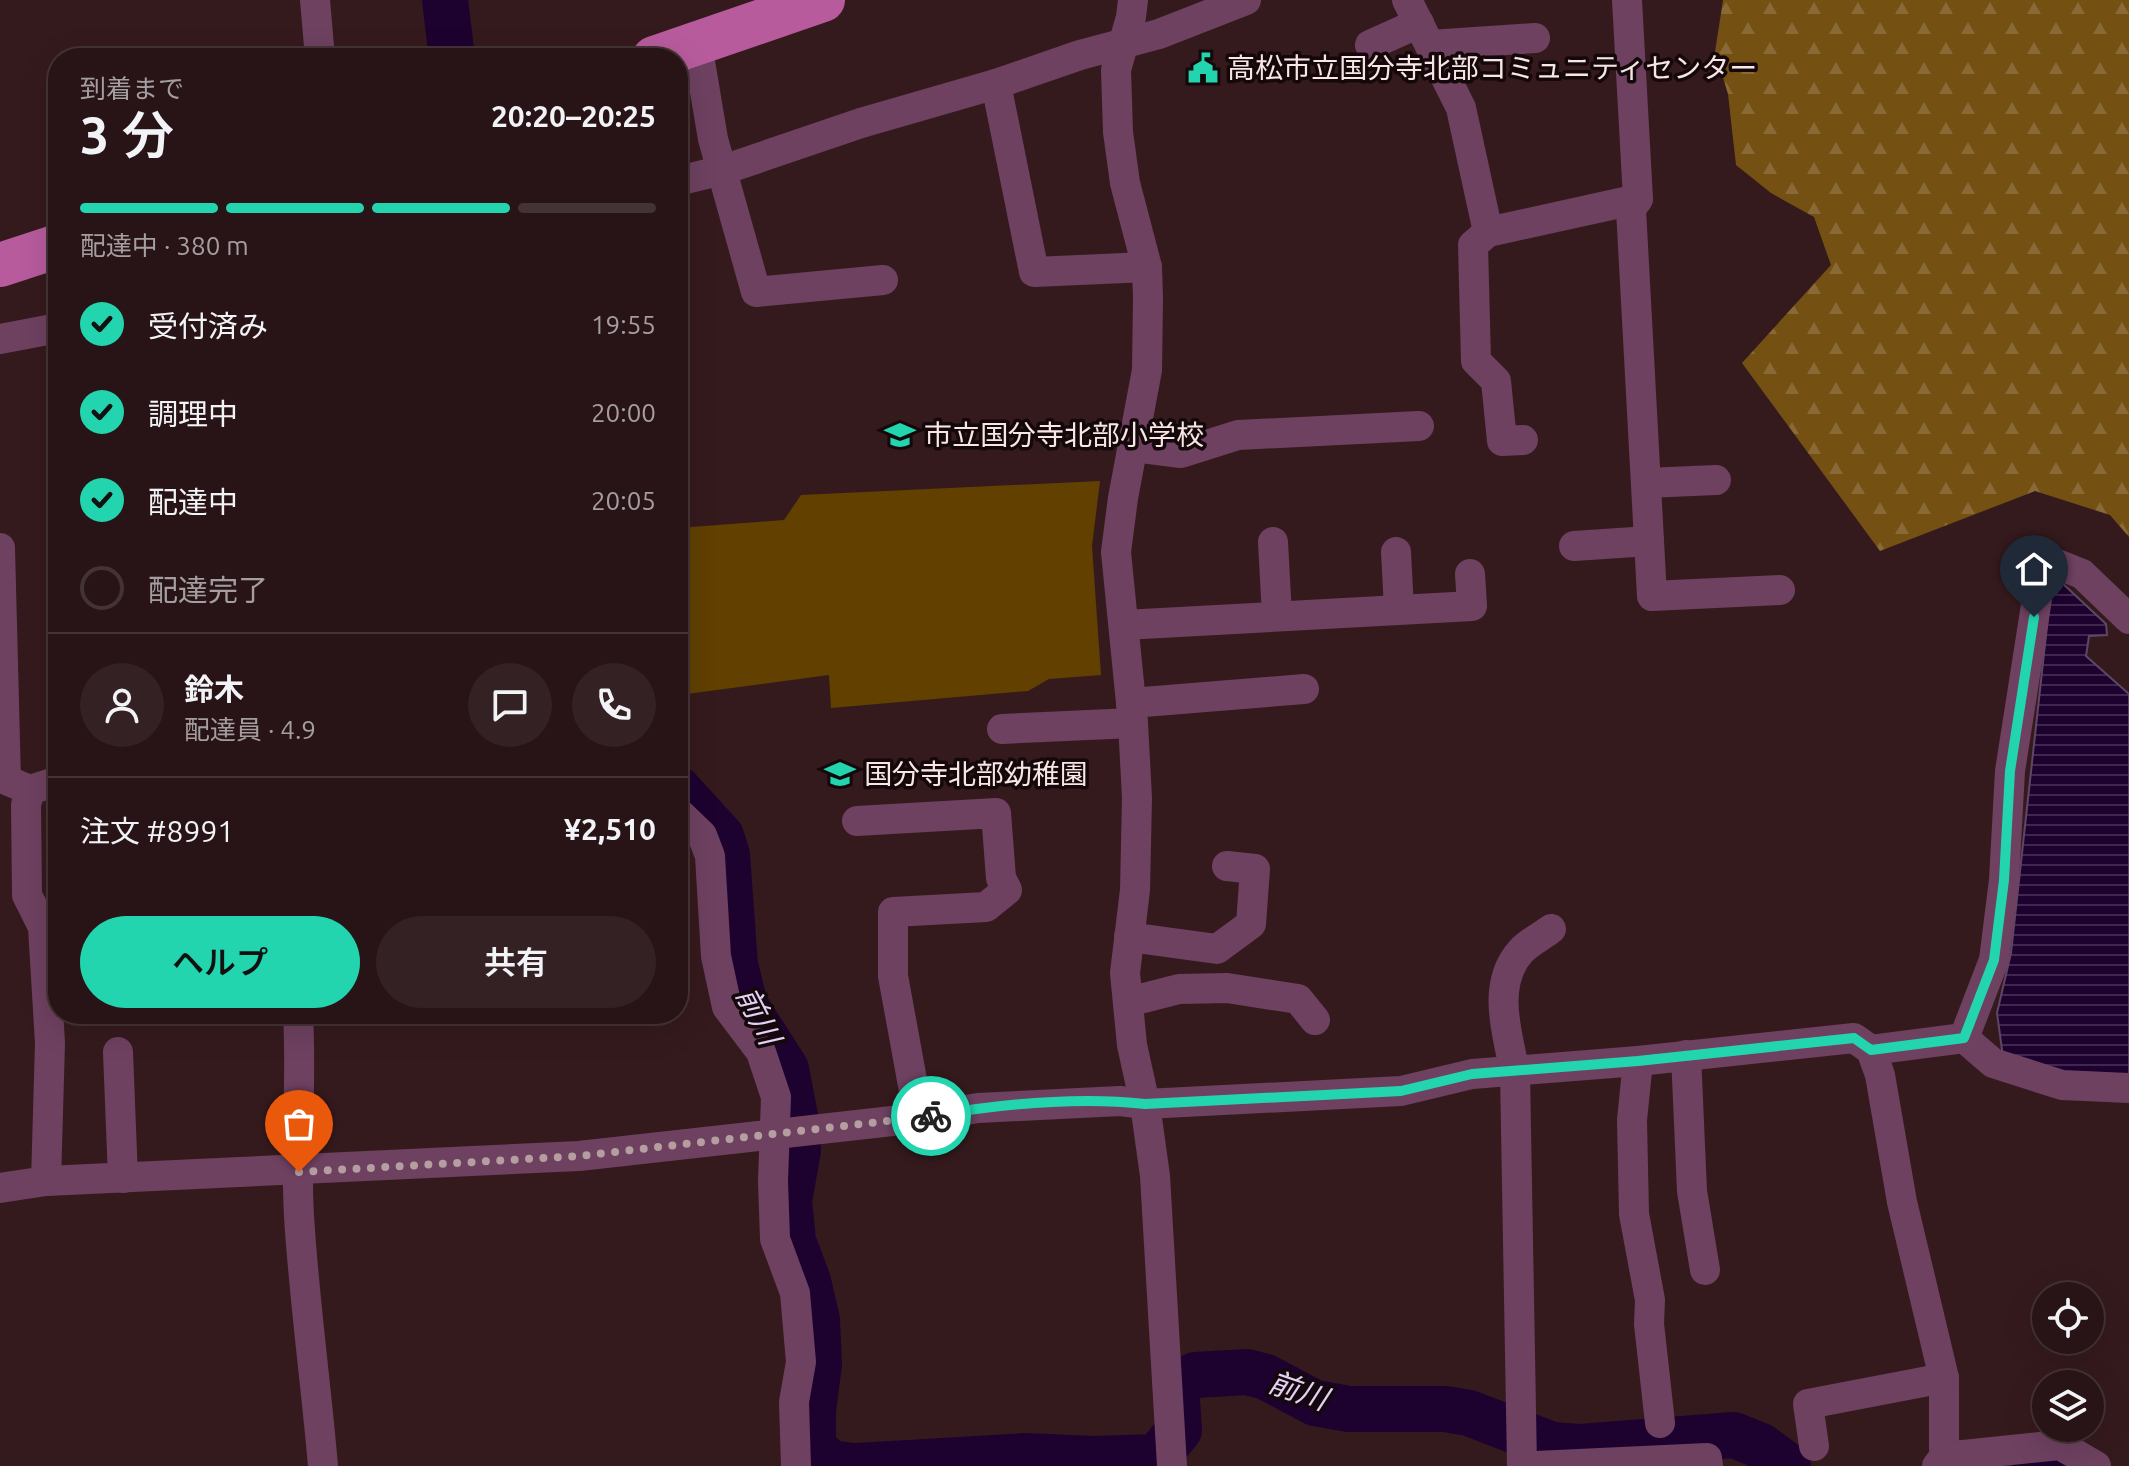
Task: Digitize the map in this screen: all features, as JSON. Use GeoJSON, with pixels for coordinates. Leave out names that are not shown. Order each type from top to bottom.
{"type":"FeatureCollection","features":[{"type":"Feature","properties":{"kind":"main road"},"geometry":{"type":"LineString","coordinates":[[685,48],[823,0]]}},
{"type":"Feature","properties":{"kind":"main road"},"geometry":{"type":"LineString","coordinates":[[0,265],[48,249]]}},
{"type":"Feature","properties":{"kind":"street"},"geometry":{"type":"LineString","coordinates":[[315,0],[319,48]]}},
{"type":"Feature","properties":{"kind":"street"},"geometry":{"type":"LineString","coordinates":[[1133,0],[1116,70],[1118,132],[1125,183],[1147,267],[1147,370],[1116,552],[1137,798],[1135,890],[1125,973],[1132,1045],[1145,1104],[1155,1176],[1172,1466]]}},
{"type":"Feature","properties":{"kind":"street"},"geometry":{"type":"LineString","coordinates":[[688,179],[996,84],[1080,55],[1159,34],[1246,0]]}},
{"type":"Feature","properties":{"kind":"street"},"geometry":{"type":"LineString","coordinates":[[1627,0],[1638,199],[1631,209],[1652,596],[1780,590]]}},
{"type":"Feature","properties":{"kind":"street"},"geometry":{"type":"LineString","coordinates":[[1419,23],[1461,108],[1488,232]]}},
{"type":"Feature","properties":{"kind":"street"},"geometry":{"type":"LineString","coordinates":[[1370,45],[1419,23],[1535,38]]}},
{"type":"Feature","properties":{"kind":"street"},"geometry":{"type":"LineString","coordinates":[[697,44],[713,139],[756,292],[883,280]]}},
{"type":"Feature","properties":{"kind":"street"},"geometry":{"type":"LineString","coordinates":[[996,84],[1034,272],[1147,267]]}},
{"type":"Feature","properties":{"kind":"street"},"geometry":{"type":"LineString","coordinates":[[1501,441],[1496,381],[1476,361],[1473,245],[1488,232],[1638,199]]}},
{"type":"Feature","properties":{"kind":"street"},"geometry":{"type":"LineString","coordinates":[[0,339],[48,330]]}},
{"type":"Feature","properties":{"kind":"street"},"geometry":{"type":"LineString","coordinates":[[1134,447],[1181,453],[1238,435],[1419,426]]}},
{"type":"Feature","properties":{"kind":"street"},"geometry":{"type":"LineString","coordinates":[[1646,483],[1716,480]]}},
{"type":"Feature","properties":{"kind":"street"},"geometry":{"type":"LineString","coordinates":[[1574,546],[1649,541]]}},
{"type":"Feature","properties":{"kind":"street"},"geometry":{"type":"LineString","coordinates":[[1273,542],[1277,616]]}},
{"type":"Feature","properties":{"kind":"street"},"geometry":{"type":"LineString","coordinates":[[0,548],[1,636],[26,805],[27,895],[43,927],[48,1010]]}},
{"type":"Feature","properties":{"kind":"street"},"geometry":{"type":"LineString","coordinates":[[1396,552],[1399,609]]}},
{"type":"Feature","properties":{"kind":"street"},"geometry":{"type":"LineString","coordinates":[[1964,1038],[1994,960],[2004,880],[2010,771],[2039,586],[2047,560],[2082,574],[2129,619]]}},
{"type":"Feature","properties":{"kind":"street"},"geometry":{"type":"LineString","coordinates":[[1124,625],[1472,606],[1470,574]]}},
{"type":"Feature","properties":{"kind":"street"},"geometry":{"type":"LineString","coordinates":[[1002,729],[1304,689]]}},
{"type":"Feature","properties":{"kind":"street"},"geometry":{"type":"LineString","coordinates":[[857,821],[996,813],[1001,878],[1007,890],[986,907],[893,912],[893,976],[919,1118]]}},
{"type":"Feature","properties":{"kind":"street"},"geometry":{"type":"LineString","coordinates":[[688,822],[702,835],[710,856],[716,956],[727,1007],[761,1052],[776,1097],[775,1239],[795,1293],[801,1362],[794,1402],[796,1466]]}},
{"type":"Feature","properties":{"kind":"street"},"geometry":{"type":"LineString","coordinates":[[1129,937],[1217,949],[1251,924],[1255,869],[1227,866]]}},
{"type":"Feature","properties":{"kind":"street"},"geometry":{"type":"LineString","coordinates":[[1551,929],[1521,951],[1503,984],[1515,1072],[1521,1406],[1527,1458],[1707,1458],[1708,1466]]}},
{"type":"Feature","properties":{"kind":"street"},"geometry":{"type":"LineString","coordinates":[[1128,1002],[1179,989],[1227,988],[1298,999],[1315,1020]]}},
{"type":"Feature","properties":{"kind":"street"},"geometry":{"type":"LineString","coordinates":[[46,1181],[49,1024]]}},
{"type":"Feature","properties":{"kind":"street"},"geometry":{"type":"LineString","coordinates":[[298,1024],[299,1215],[323,1466]]}},
{"type":"Feature","properties":{"kind":"street"},"geometry":{"type":"LineString","coordinates":[[0,1188],[46,1181],[299,1172],[579,1156],[1020,1105],[1120,1101],[1145,1104],[1401,1091],[1472,1074],[1638,1061],[1854,1038],[1871,1050],[1880,1075],[1902,1202],[1944,1378],[1940,1462],[2060,1445],[2096,1466]]}},
{"type":"Feature","properties":{"kind":"street"},"geometry":{"type":"LineString","coordinates":[[1871,1050],[1964,1038],[1993,1063],[2062,1085],[2129,1088]]}},
{"type":"Feature","properties":{"kind":"street"},"geometry":{"type":"LineString","coordinates":[[118,1052],[123,1178]]}},
{"type":"Feature","properties":{"kind":"street"},"geometry":{"type":"LineString","coordinates":[[1686,1055],[1692,1191],[1705,1270]]}},
{"type":"Feature","properties":{"kind":"street"},"geometry":{"type":"LineString","coordinates":[[1638,1061],[1632,1120],[1634,1214],[1650,1300],[1649,1324],[1660,1423]]}},
{"type":"Feature","properties":{"kind":"street"},"geometry":{"type":"LineString","coordinates":[[1814,1446],[1808,1404],[1944,1378]]}},
{"type":"Feature","properties":{"kind":"green space"},"geometry":{"type":"Polygon","coordinates":[[[1723,0],[2129,0],[2129,537],[2110,515],[2035,491],[1880,551],[1742,363],[1831,265],[1814,217],[1771,193],[1736,165],[1728,94],[1715,52],[1723,0]]]}},
{"type":"Feature","properties":{"kind":"shaded area"},"geometry":{"type":"Polygon","coordinates":[[[1100,481],[1092,546],[1101,675],[1049,679],[1028,691],[831,708],[829,675],[688,694],[688,527],[784,520],[801,495],[1100,481]]]}},
{"type":"Feature","properties":{"kind":"shaded area"},"geometry":{"type":"Polygon","coordinates":[[[2052,581],[2061,582],[2106,624],[2107,635],[2089,636],[2086,656],[2129,694],[2129,1083],[2071,1077],[2003,1057],[1997,1013],[2011,953],[2052,581]]]}},
{"type":"Feature","properties":{"kind":"waterway","name":"前川"},"geometry":{"type":"LineString","coordinates":[[445,0],[451,48]]}},
{"type":"Feature","properties":{"kind":"waterway","name":"前川"},"geometry":{"type":"LineString","coordinates":[[688,800],[721,836],[727,855],[735,965],[745,1005],[786,1069],[798,1150],[789,1201],[793,1241],[808,1281],[817,1320],[819,1364],[813,1410],[813,1447],[830,1463],[853,1466]]}},
{"type":"Feature","properties":{"kind":"waterway","name":"前川"},"geometry":{"type":"LineString","coordinates":[[857,1466],[1026,1456],[1093,1459],[1157,1457],[1179,1430],[1176,1385],[1195,1375],[1247,1372],[1266,1377],[1315,1403],[1349,1409],[1445,1409],[1469,1413],[1552,1445],[1580,1447],[1734,1435],[1761,1446],[1788,1466]]}},
{"type":"Feature","properties":{"kind":"waterway","name":"前川"},"geometry":{"type":"LineString","coordinates":[[2035,1466],[2063,1463],[2067,1466]]}},
{"type":"Feature","properties":{"kind":"way so far"},"geometry":{"type":"LineString","coordinates":[[299,1172],[579,1156],[931,1116]]}},
{"type":"Feature","properties":{"kind":"place","name":"高松市立国分寺北部コミュニティセンター"},"geometry":{"type":"Point","coordinates":[1203,68]}},
{"type":"Feature","properties":{"kind":"place","name":"市立国分寺北部小学校"},"geometry":{"type":"Point","coordinates":[900,435]}},
{"type":"Feature","properties":{"kind":"place","name":"国分寺北部幼稚園"},"geometry":{"type":"Point","coordinates":[840,774]}},
{"type":"Feature","properties":{"kind":"route"},"geometry":{"type":"LineString","coordinates":[[931,1116],[978,1108],[1034,1104],[1120,1101],[1145,1104],[1401,1091],[1472,1074],[1638,1061],[1768,1045],[1854,1038],[1871,1050],[1964,1038],[1994,960],[2004,880],[2010,771],[2034,617]]}}]}
